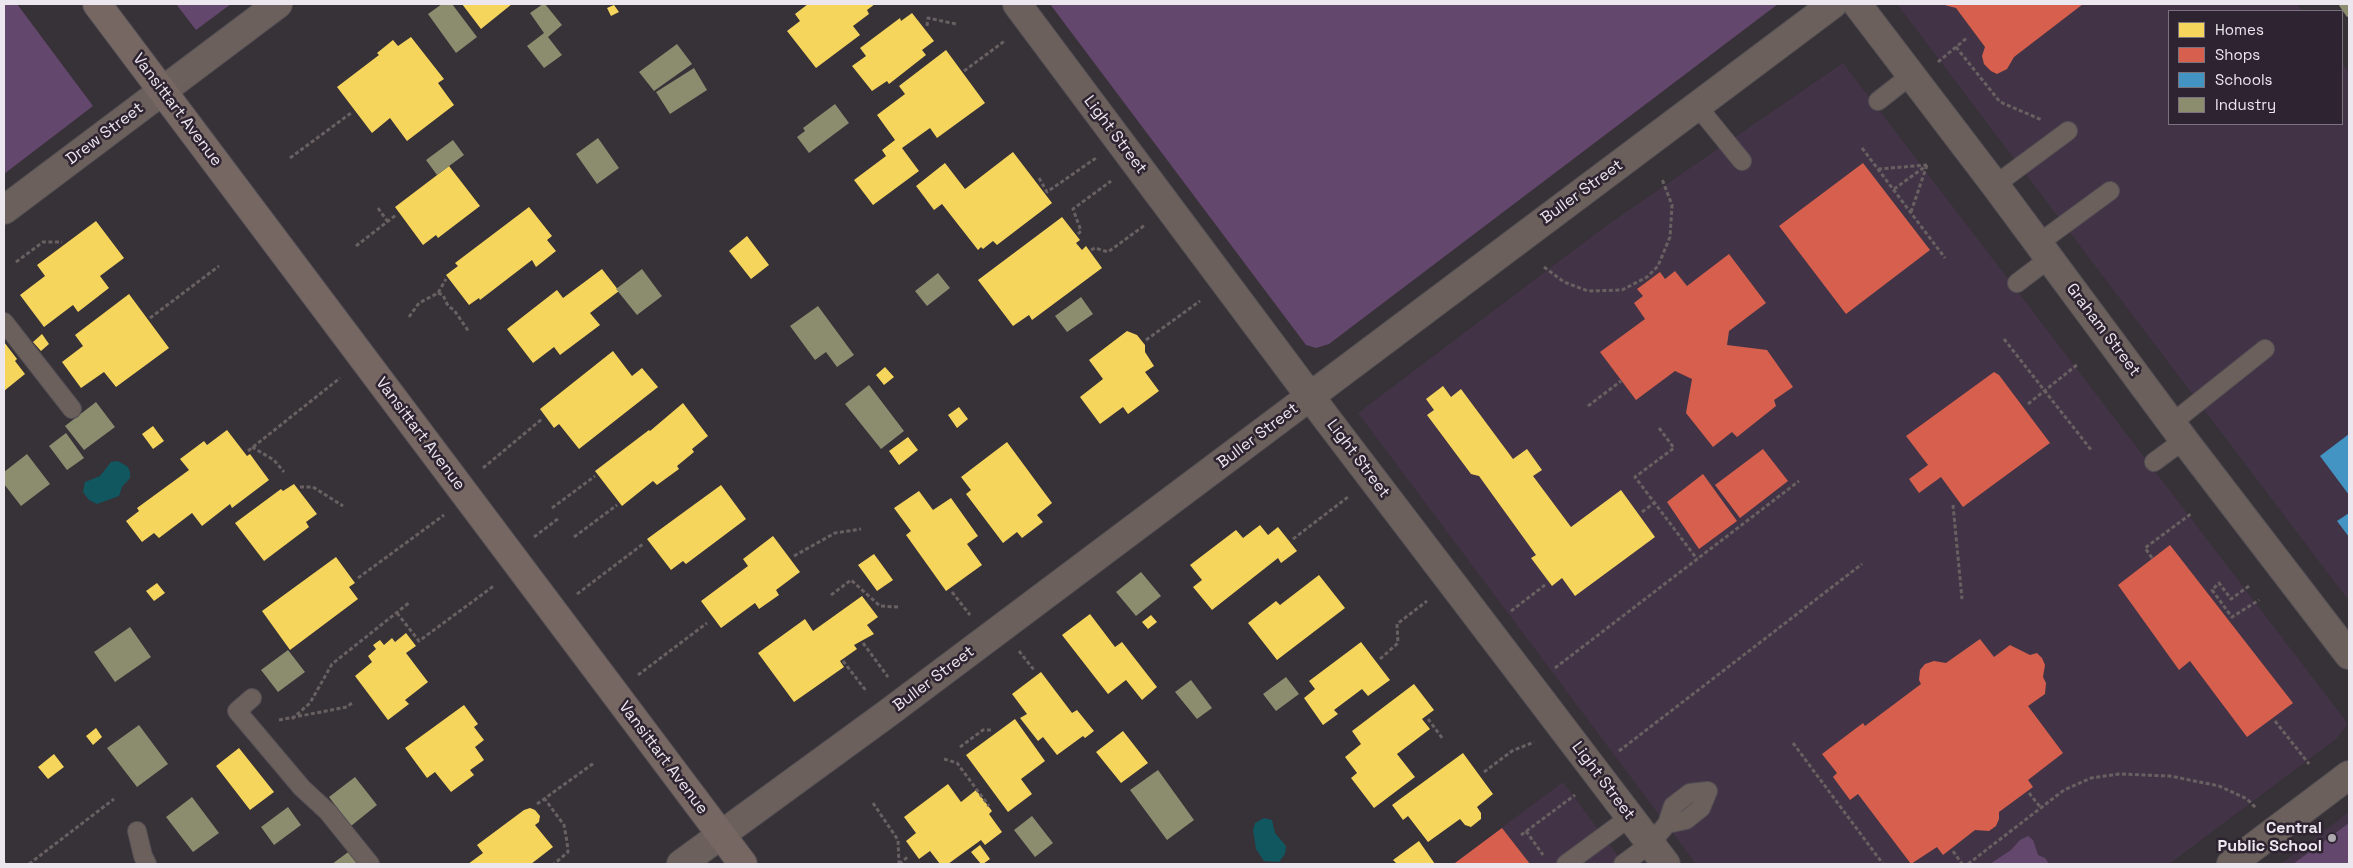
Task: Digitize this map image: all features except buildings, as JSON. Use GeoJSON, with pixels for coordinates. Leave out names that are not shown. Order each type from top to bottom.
{"type":"FeatureCollection","features":[{"type":"Feature","properties":{"kind":"main road","name":"Vansittart Avenue"},"geometry":{"type":"LineString","coordinates":[[96,4],[743,864]]}},
{"type":"Feature","properties":{"kind":"street","name":"Drew Street"},"geometry":{"type":"LineString","coordinates":[[4,210],[278,4]]}},
{"type":"Feature","properties":{"kind":"street","name":"Light Street"},"geometry":{"type":"LineString","coordinates":[[1017,4],[1311,397],[1630,817],[1661,844]]}},
{"type":"Feature","properties":{"kind":"street","name":"Buller Street"},"geometry":{"type":"LineString","coordinates":[[681,864],[888,713],[1833,4]]}},
{"type":"Feature","properties":{"kind":"street","name":"Graham Street"},"geometry":{"type":"LineString","coordinates":[[1857,4],[2044,250],[2178,432],[2349,656]]}},
{"type":"Feature","properties":{"kind":"street"},"geometry":{"type":"LineString","coordinates":[[2231,864],[2349,776]]}},
{"type":"Feature","properties":{"kind":"lane"},"geometry":{"type":"LineString","coordinates":[[1878,101],[1910,76]]}},
{"type":"Feature","properties":{"kind":"lane"},"geometry":{"type":"LineString","coordinates":[[1698,107],[1742,162]]}},
{"type":"Feature","properties":{"kind":"lane"},"geometry":{"type":"LineString","coordinates":[[1995,185],[2068,130]]}},
{"type":"Feature","properties":{"kind":"lane"},"geometry":{"type":"LineString","coordinates":[[2017,283],[2044,250],[2110,191]]}},
{"type":"Feature","properties":{"kind":"lane"},"geometry":{"type":"LineString","coordinates":[[4,322],[72,409]]}},
{"type":"Feature","properties":{"kind":"lane"},"geometry":{"type":"LineString","coordinates":[[2154,462],[2178,432],[2265,349]]}},
{"type":"Feature","properties":{"kind":"lane"},"geometry":{"type":"LineString","coordinates":[[252,698],[237,711],[302,788],[328,812],[370,864]]}},
{"type":"Feature","properties":{"kind":"lane"},"geometry":{"type":"LineString","coordinates":[[1566,864],[1630,817]]}},
{"type":"Feature","properties":{"kind":"lane"},"geometry":{"type":"LineString","coordinates":[[137,830],[147,864]]}},
{"type":"Feature","properties":{"kind":"lane"},"geometry":{"type":"LineString","coordinates":[[1623,864],[1661,844]]}},
{"type":"Feature","properties":{"kind":"path"},"geometry":{"type":"LineString","coordinates":[[927,26],[928,18],[956,24]]}},
{"type":"Feature","properties":{"kind":"path"},"geometry":{"type":"LineString","coordinates":[[964,71],[1011,36]]}},
{"type":"Feature","properties":{"kind":"path"},"geometry":{"type":"LineString","coordinates":[[1936,64],[1968,37]]}},
{"type":"Feature","properties":{"kind":"path"},"geometry":{"type":"LineString","coordinates":[[1956,47],[2000,102],[2068,130]]}},
{"type":"Feature","properties":{"kind":"path"},"geometry":{"type":"LineString","coordinates":[[290,158],[352,113]]}},
{"type":"Feature","properties":{"kind":"path"},"geometry":{"type":"LineString","coordinates":[[1862,148],[1945,258]]}},
{"type":"Feature","properties":{"kind":"path"},"geometry":{"type":"LineString","coordinates":[[1039,178],[1048,192],[1100,155]]}},
{"type":"Feature","properties":{"kind":"path"},"geometry":{"type":"LineString","coordinates":[[1878,169],[1927,164]]}},
{"type":"Feature","properties":{"kind":"path"},"geometry":{"type":"LineString","coordinates":[[1894,189],[1927,164]]}},
{"type":"Feature","properties":{"kind":"path"},"geometry":{"type":"LineString","coordinates":[[1911,212],[1927,164]]}},
{"type":"Feature","properties":{"kind":"path"},"geometry":{"type":"LineString","coordinates":[[1078,234],[1081,231],[1073,209],[1117,177]]}},
{"type":"Feature","properties":{"kind":"path"},"geometry":{"type":"LineString","coordinates":[[1544,267],[1564,282],[1588,291],[1622,290],[1646,277],[1658,266],[1667,248],[1671,230],[1672,205],[1662,179]]}},
{"type":"Feature","properties":{"kind":"path"},"geometry":{"type":"LineString","coordinates":[[378,208],[388,222]]}},
{"type":"Feature","properties":{"kind":"path"},"geometry":{"type":"LineString","coordinates":[[356,246],[396,215]]}},
{"type":"Feature","properties":{"kind":"path"},"geometry":{"type":"LineString","coordinates":[[1091,250],[1095,248],[1108,252],[1150,221]]}},
{"type":"Feature","properties":{"kind":"path"},"geometry":{"type":"LineString","coordinates":[[16,262],[43,242],[62,242]]}},
{"type":"Feature","properties":{"kind":"path"},"geometry":{"type":"LineString","coordinates":[[150,318],[219,266]]}},
{"type":"Feature","properties":{"kind":"path"},"geometry":{"type":"LineString","coordinates":[[409,317],[419,304],[438,292],[446,279]]}},
{"type":"Feature","properties":{"kind":"path"},"geometry":{"type":"LineString","coordinates":[[438,292],[443,295],[448,306],[454,310],[468,332]]}},
{"type":"Feature","properties":{"kind":"path"},"geometry":{"type":"LineString","coordinates":[[1146,340],[1206,296]]}},
{"type":"Feature","properties":{"kind":"path"},"geometry":{"type":"LineString","coordinates":[[2004,339],[2092,451]]}},
{"type":"Feature","properties":{"kind":"path"},"geometry":{"type":"LineString","coordinates":[[248,450],[364,359]]}},
{"type":"Feature","properties":{"kind":"path"},"geometry":{"type":"LineString","coordinates":[[2028,404],[2078,364]]}},
{"type":"Feature","properties":{"kind":"path"},"geometry":{"type":"LineString","coordinates":[[1588,406],[1621,381]]}},
{"type":"Feature","properties":{"kind":"path"},"geometry":{"type":"LineString","coordinates":[[358,578],[464,492],[542,419]]}},
{"type":"Feature","properties":{"kind":"path"},"geometry":{"type":"LineString","coordinates":[[1658,428],[1674,448],[1635,477],[1696,559]]}},
{"type":"Feature","properties":{"kind":"path"},"geometry":{"type":"LineString","coordinates":[[252,447],[274,460],[284,472]]}},
{"type":"Feature","properties":{"kind":"path"},"geometry":{"type":"LineString","coordinates":[[552,508],[595,476]]}},
{"type":"Feature","properties":{"kind":"path"},"geometry":{"type":"LineString","coordinates":[[1547,674],[1799,481]]}},
{"type":"Feature","properties":{"kind":"path"},"geometry":{"type":"LineString","coordinates":[[300,487],[313,488],[343,506]]}},
{"type":"Feature","properties":{"kind":"path"},"geometry":{"type":"LineString","coordinates":[[1293,539],[1352,494]]}},
{"type":"Feature","properties":{"kind":"path"},"geometry":{"type":"LineString","coordinates":[[1642,512],[1654,503]]}},
{"type":"Feature","properties":{"kind":"path"},"geometry":{"type":"LineString","coordinates":[[574,537],[617,505]]}},
{"type":"Feature","properties":{"kind":"path"},"geometry":{"type":"LineString","coordinates":[[1953,505],[1962,599]]}},
{"type":"Feature","properties":{"kind":"path"},"geometry":{"type":"LineString","coordinates":[[2152,558],[2145,548],[2192,513]]}},
{"type":"Feature","properties":{"kind":"path"},"geometry":{"type":"LineString","coordinates":[[794,556],[835,533],[861,529]]}},
{"type":"Feature","properties":{"kind":"path"},"geometry":{"type":"LineString","coordinates":[[554,612],[643,544]]}},
{"type":"Feature","properties":{"kind":"path"},"geometry":{"type":"LineString","coordinates":[[1618,752],[1862,564]]}},
{"type":"Feature","properties":{"kind":"path"},"geometry":{"type":"LineString","coordinates":[[397,613],[419,641],[520,567]]}},
{"type":"Feature","properties":{"kind":"path"},"geometry":{"type":"LineString","coordinates":[[831,595],[851,580],[880,606],[898,607]]}},
{"type":"Feature","properties":{"kind":"path"},"geometry":{"type":"LineString","coordinates":[[2248,586],[2231,599],[2219,583],[2212,590],[2232,617],[2259,600]]}},
{"type":"Feature","properties":{"kind":"path"},"geometry":{"type":"LineString","coordinates":[[1504,616],[1545,585]]}},
{"type":"Feature","properties":{"kind":"path"},"geometry":{"type":"LineString","coordinates":[[952,592],[971,616]]}},
{"type":"Feature","properties":{"kind":"path"},"geometry":{"type":"LineString","coordinates":[[1380,659],[1398,643],[1397,624],[1431,598]]}},
{"type":"Feature","properties":{"kind":"path"},"geometry":{"type":"LineString","coordinates":[[292,719],[310,703],[332,664],[410,602]]}},
{"type":"Feature","properties":{"kind":"path"},"geometry":{"type":"LineString","coordinates":[[614,692],[707,622]]}},
{"type":"Feature","properties":{"kind":"path"},"geometry":{"type":"LineString","coordinates":[[863,643],[889,678]]}},
{"type":"Feature","properties":{"kind":"path"},"geometry":{"type":"LineString","coordinates":[[1014,644],[1034,670]]}},
{"type":"Feature","properties":{"kind":"path"},"geometry":{"type":"LineString","coordinates":[[843,661],[867,693]]}},
{"type":"Feature","properties":{"kind":"path"},"geometry":{"type":"LineString","coordinates":[[272,721],[292,719],[347,707],[353,702]]}},
{"type":"Feature","properties":{"kind":"path"},"geometry":{"type":"LineString","coordinates":[[1428,719],[1443,739]]}},
{"type":"Feature","properties":{"kind":"path"},"geometry":{"type":"LineString","coordinates":[[2274,721],[2308,764]]}},
{"type":"Feature","properties":{"kind":"path"},"geometry":{"type":"LineString","coordinates":[[960,747],[982,730],[992,730]]}},
{"type":"Feature","properties":{"kind":"path"},"geometry":{"type":"LineString","coordinates":[[1484,772],[1512,751],[1538,740]]}},
{"type":"Feature","properties":{"kind":"path"},"geometry":{"type":"LineString","coordinates":[[1792,743],[1883,864]]}},
{"type":"Feature","properties":{"kind":"path"},"geometry":{"type":"LineString","coordinates":[[944,759],[957,763],[989,806]]}},
{"type":"Feature","properties":{"kind":"path"},"geometry":{"type":"LineString","coordinates":[[537,804],[594,763]]}},
{"type":"Feature","properties":{"kind":"path"},"geometry":{"type":"LineString","coordinates":[[1968,864],[2064,790],[2091,778],[2144,773],[2219,786],[2247,799],[2276,830]]}},
{"type":"Feature","properties":{"kind":"path"},"geometry":{"type":"LineString","coordinates":[[1521,835],[1577,793]]}},
{"type":"Feature","properties":{"kind":"path"},"geometry":{"type":"LineString","coordinates":[[2030,793],[2041,808]]}},
{"type":"Feature","properties":{"kind":"path"},"geometry":{"type":"LineString","coordinates":[[544,798],[564,825],[567,842],[568,852],[554,864]]}},
{"type":"Feature","properties":{"kind":"path"},"geometry":{"type":"LineString","coordinates":[[29,864],[114,799]]}},
{"type":"Feature","properties":{"kind":"path"},"geometry":{"type":"LineString","coordinates":[[872,803],[898,840],[899,864]]}},
{"type":"Feature","properties":{"kind":"path"},"geometry":{"type":"LineString","coordinates":[[1526,831],[1546,858]]}},
{"type":"Feature","properties":{"kind":"path"},"geometry":{"type":"LineString","coordinates":[[1953,851],[1962,864]]}},
{"type":"Feature","properties":{"kind":"path"},"geometry":{"type":"LineString","coordinates":[[899,864],[909,856]]}},
{"type":"Feature","properties":{"kind":"shaded area"},"geometry":{"type":"Polygon","coordinates":[[[4,4],[17,4],[93,106],[4,174],[4,4]]]}},
{"type":"Feature","properties":{"kind":"shaded area"},"geometry":{"type":"Polygon","coordinates":[[[176,4],[231,4],[196,30],[176,4]]]}},
{"type":"Feature","properties":{"kind":"shaded area"},"geometry":{"type":"Polygon","coordinates":[[[1050,4],[1778,4],[1329,344],[1316,348],[1306,345],[1050,4]]]}},
{"type":"Feature","properties":{"kind":"shaded area"},"geometry":{"type":"Polygon","coordinates":[[[1897,4],[2297,4],[2302,10],[2168,10],[2168,125],[2343,125],[2343,64],[2349,73],[2349,601],[1897,4]]]}},
{"type":"Feature","properties":{"kind":"shaded area"},"geometry":{"type":"Polygon","coordinates":[[[1843,63],[2345,720],[2347,725],[2336,739],[2169,864],[1696,864],[1358,413],[1606,226],[1843,63]]]}},
{"type":"Feature","properties":{"kind":"shaded area"},"geometry":{"type":"Polygon","coordinates":[[[1563,782],[1624,864],[1453,864],[1563,782]]]}},
{"type":"Feature","properties":{"kind":"shaded area","name":"Central Public School"},"geometry":{"type":"Polygon","coordinates":[[[2349,812],[2349,864],[2281,864],[2349,812]]]}},
{"type":"Feature","properties":{"kind":"shaded area","name":"Central Public School"},"geometry":{"type":"Polygon","coordinates":[[[2349,823],[2349,864],[2293,864],[2349,823]]]}},
{"type":"Feature","properties":{"kind":"shaded area"},"geometry":{"type":"Polygon","coordinates":[[[2028,836],[2033,840],[2038,855],[2045,858],[2049,864],[1990,864],[2011,850],[2020,840],[2028,836]]]}},
{"type":"Feature","properties":{"kind":"water"},"geometry":{"type":"Polygon","coordinates":[[[118,461],[128,467],[130,472],[130,478],[122,487],[119,496],[97,504],[89,500],[83,492],[85,482],[100,476],[111,462],[118,461]]]}},
{"type":"Feature","properties":{"kind":"water"},"geometry":{"type":"Polygon","coordinates":[[[1264,818],[1272,820],[1275,833],[1286,846],[1285,854],[1279,862],[1264,861],[1256,849],[1253,830],[1255,823],[1264,818]]]}},
{"type":"Feature","properties":{"kind":"place","name":"Central Public School"},"geometry":{"type":"Point","coordinates":[2332,838]}}]}
